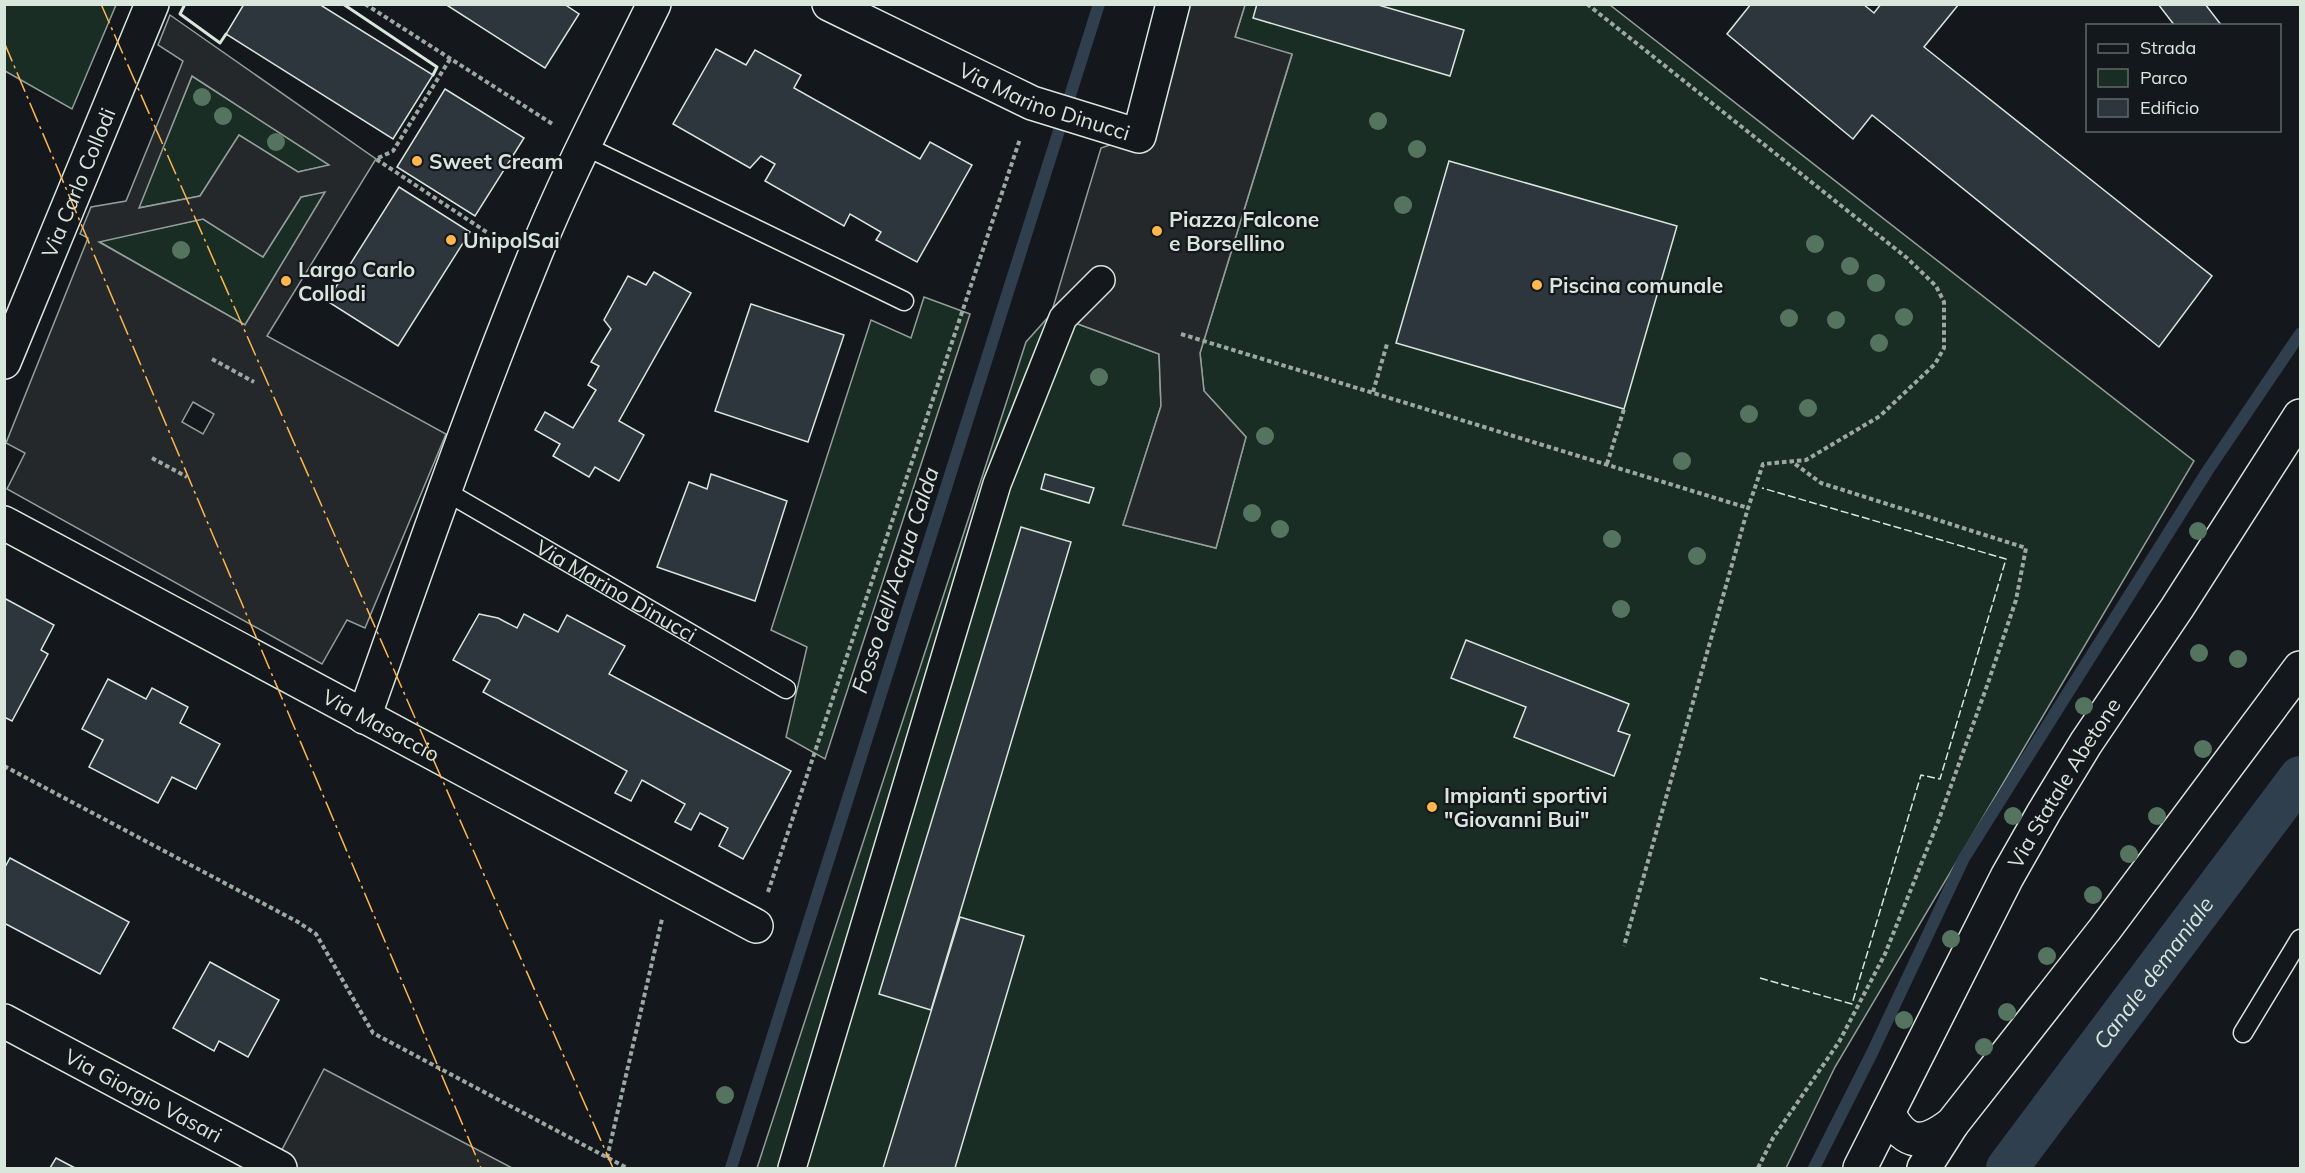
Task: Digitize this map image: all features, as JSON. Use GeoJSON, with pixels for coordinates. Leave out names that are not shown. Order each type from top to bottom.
{"type":"FeatureCollection","features":[{"type":"Feature","properties":{"kind":"street","name":"Via Carlo Collodi"},"geometry":{"type":"LineString","coordinates":[[4,362],[152,4]]}},
{"type":"Feature","properties":{"kind":"street"},"geometry":{"type":"LineString","coordinates":[[364,717],[532,261],[654,4]]}},
{"type":"Feature","properties":{"kind":"street","name":"Via Marino Dinucci"},"geometry":{"type":"LineString","coordinates":[[829,4],[1032,103],[1139,136],[1173,4]]}},
{"type":"Feature","properties":{"kind":"street"},"geometry":{"type":"LineString","coordinates":[[792,1168],[997,484],[1063,318],[1101,280]]}},
{"type":"Feature","properties":{"kind":"street","name":"Via Statale Abetone"},"geometry":{"type":"LineString","coordinates":[[1860,1168],[2007,877],[2044,812],[2086,742],[2301,416]]}},
{"type":"Feature","properties":{"kind":"street","name":"Via Masaccio"},"geometry":{"type":"LineString","coordinates":[[4,523],[756,926]]}},
{"type":"Feature","properties":{"kind":"street"},"geometry":{"type":"LineString","coordinates":[[1924,1168],[1952,1124],[2105,929],[2301,668]]}},
{"type":"Feature","properties":{"kind":"street","name":"Via Giorgio Vasari"},"geometry":{"type":"LineString","coordinates":[[6,1025],[280,1168]]}},
{"type":"Feature","properties":{"kind":"street"},"geometry":{"type":"LineString","coordinates":[[1888,1113],[1899,1131],[1912,1139],[1923,1139],[1935,1135],[1952,1124]]}},
{"type":"Feature","properties":{"kind":"lane"},"geometry":{"type":"LineString","coordinates":[[585,146],[904,301]]}},
{"type":"Feature","properties":{"kind":"lane","name":"Via Marino Dinucci"},"geometry":{"type":"LineString","coordinates":[[445,492],[786,689]]}},
{"type":"Feature","properties":{"kind":"lane"},"geometry":{"type":"LineString","coordinates":[[2243,1033],[2301,939]]}},
{"type":"Feature","properties":{"kind":"path"},"geometry":{"type":"LineString","coordinates":[[365,4],[585,146]]}},
{"type":"Feature","properties":{"kind":"path"},"geometry":{"type":"LineString","coordinates":[[1587,4],[1907,258],[1936,286],[1944,302],[1944,348],[1935,364],[1880,416],[1806,460],[1763,464],[1748,508],[1624,946]]}},
{"type":"Feature","properties":{"kind":"path"},"geometry":{"type":"LineString","coordinates":[[450,59],[393,151],[376,159],[489,233]]}},
{"type":"Feature","properties":{"kind":"path"},"geometry":{"type":"LineString","coordinates":[[756,926],[1032,103]]}},
{"type":"Feature","properties":{"kind":"path"},"geometry":{"type":"LineString","coordinates":[[1181,334],[1748,508]]}},
{"type":"Feature","properties":{"kind":"path"},"geometry":{"type":"LineString","coordinates":[[1372,392],[1387,344]]}},
{"type":"Feature","properties":{"kind":"path"},"geometry":{"type":"LineString","coordinates":[[212,359],[254,382]]}},
{"type":"Feature","properties":{"kind":"path"},"geometry":{"type":"LineString","coordinates":[[1607,464],[1624,409]]}},
{"type":"Feature","properties":{"kind":"path"},"geometry":{"type":"LineString","coordinates":[[152,458],[187,477]]}},
{"type":"Feature","properties":{"kind":"path"},"geometry":{"type":"LineString","coordinates":[[1758,1168],[1773,1138],[1839,1042],[1885,954],[1938,822],[1992,672],[2016,600],[2026,548],[1821,483],[1791,461]]}},
{"type":"Feature","properties":{"kind":"path"},"geometry":{"type":"LineString","coordinates":[[4,766],[298,922],[316,934],[373,1033],[627,1168]]}},
{"type":"Feature","properties":{"kind":"path"},"geometry":{"type":"LineString","coordinates":[[607,1158],[671,880]]}},
{"type":"Feature","properties":{"kind":"green space"},"geometry":{"type":"Polygon","coordinates":[[[5,4],[116,5],[72,109],[5,71],[5,4]]]}},
{"type":"Feature","properties":{"kind":"green space","name":"Impianti sportivi \"Giovanni Bui\""},"geometry":{"type":"Polygon","coordinates":[[[1245,5],[1610,5],[2194,461],[1835,1067],[1786,1168],[757,1168],[1026,342],[1051,314],[1159,354],[1161,406],[1123,525],[1216,548],[1246,437],[1204,391],[1200,353],[1292,55],[1235,37],[1245,5]]]}},
{"type":"Feature","properties":{"kind":"green space"},"geometry":{"type":"Polygon","coordinates":[[[192,76],[330,165],[298,172],[239,135],[200,196],[138,208],[192,76]]]}},
{"type":"Feature","properties":{"kind":"green space"},"geometry":{"type":"Polygon","coordinates":[[[326,191],[245,325],[98,241],[203,219],[263,257],[301,197],[326,191]]]}},
{"type":"Feature","properties":{"kind":"green space"},"geometry":{"type":"Polygon","coordinates":[[[924,297],[970,314],[825,759],[786,737],[807,647],[771,630],[871,320],[911,338],[924,297]]]}},
{"type":"Feature","properties":{"kind":"shaded area","name":"Piazza Falcone e Borsellino"},"geometry":{"type":"Polygon","coordinates":[[[1173,5],[1245,5],[1235,37],[1292,54],[1200,353],[1204,391],[1246,437],[1216,548],[1123,525],[1161,406],[1159,354],[1051,314],[1101,148],[1139,135],[1173,5]]]}},
{"type":"Feature","properties":{"kind":"shaded area"},"geometry":{"type":"Polygon","coordinates":[[[170,15],[376,159],[267,336],[446,434],[365,628],[347,620],[322,664],[7,489],[25,453],[6,443],[88,238],[80,234],[91,207],[126,201],[183,61],[158,45],[170,15]],[[192,76],[139,208],[200,196],[239,135],[298,172],[329,165],[192,76]],[[325,192],[301,197],[263,257],[203,219],[99,242],[245,325],[325,192]],[[193,402],[182,422],[203,434],[214,414],[193,402]]]}},
{"type":"Feature","properties":{"kind":"shaded area"},"geometry":{"type":"Polygon","coordinates":[[[324,1069],[512,1168],[280,1168],[274,1165],[324,1069]]]}},
{"type":"Feature","properties":{"kind":"building"},"geometry":{"type":"Polygon","coordinates":[[[244,4],[319,4],[433,75],[393,139],[226,34],[244,4]]]}},
{"type":"Feature","properties":{"kind":"building"},"geometry":{"type":"Polygon","coordinates":[[[445,4],[564,4],[579,14],[545,68],[445,4]]]}},
{"type":"Feature","properties":{"kind":"building"},"geometry":{"type":"Polygon","coordinates":[[[1257,4],[1375,4],[1464,30],[1450,76],[1253,18],[1257,4]]]}},
{"type":"Feature","properties":{"kind":"building"},"geometry":{"type":"Polygon","coordinates":[[[1751,4],[1863,4],[1874,13],[1881,4],[1959,4],[1924,47],[2212,276],[2159,347],[1872,115],[1853,139],[1727,34],[1751,4]]]}},
{"type":"Feature","properties":{"kind":"building"},"geometry":{"type":"Polygon","coordinates":[[[2158,4],[2205,4],[2220,24],[2173,24],[2158,4]]]}},
{"type":"Feature","properties":{"kind":"building"},"geometry":{"type":"Polygon","coordinates":[[[716,49],[746,65],[755,50],[801,75],[794,88],[920,159],[930,142],[972,165],[917,262],[876,240],[881,232],[850,214],[844,226],[765,181],[775,164],[761,156],[750,168],[673,124],[716,49]]]}},
{"type":"Feature","properties":{"kind":"building"},"geometry":{"type":"Polygon","coordinates":[[[445,89],[524,138],[475,216],[397,167],[445,89]]]}},
{"type":"Feature","properties":{"kind":"building","name":"Piscina comunale"},"geometry":{"type":"Polygon","coordinates":[[[1449,161],[1677,226],[1624,409],[1396,343],[1449,161]]]}},
{"type":"Feature","properties":{"kind":"building"},"geometry":{"type":"Polygon","coordinates":[[[399,187],[470,232],[398,346],[327,301],[399,187]]]}},
{"type":"Feature","properties":{"kind":"building"},"geometry":{"type":"Polygon","coordinates":[[[654,272],[691,293],[619,421],[644,435],[619,481],[595,467],[589,477],[553,456],[560,444],[535,430],[545,412],[573,428],[596,390],[588,385],[599,366],[591,362],[611,329],[604,320],[628,276],[646,285],[654,272]]]}},
{"type":"Feature","properties":{"kind":"building"},"geometry":{"type":"Polygon","coordinates":[[[751,304],[844,335],[808,442],[715,411],[751,304]]]}},
{"type":"Feature","properties":{"kind":"building"},"geometry":{"type":"Polygon","coordinates":[[[711,474],[787,501],[755,601],[657,567],[689,482],[707,489],[711,474]]]}},
{"type":"Feature","properties":{"kind":"building"},"geometry":{"type":"Polygon","coordinates":[[[1045,474],[1094,488],[1089,503],[1041,489],[1045,474]]]}},
{"type":"Feature","properties":{"kind":"building"},"geometry":{"type":"Polygon","coordinates":[[[1021,527],[1071,542],[931,1010],[879,994],[1021,527]]]}},
{"type":"Feature","properties":{"kind":"building"},"geometry":{"type":"Polygon","coordinates":[[[4,598],[54,625],[41,650],[48,654],[12,721],[4,717],[4,598]]]}},
{"type":"Feature","properties":{"kind":"building"},"geometry":{"type":"Polygon","coordinates":[[[479,614],[498,618],[517,628],[524,614],[558,632],[567,615],[625,646],[609,674],[791,771],[743,859],[719,846],[728,828],[700,813],[691,830],[675,822],[685,804],[642,780],[631,801],[615,793],[627,771],[483,692],[490,680],[453,660],[479,614]]]}},
{"type":"Feature","properties":{"kind":"building"},"geometry":{"type":"Polygon","coordinates":[[[1466,640],[1629,704],[1618,731],[1630,735],[1614,776],[1514,737],[1526,707],[1451,678],[1466,640]]]}},
{"type":"Feature","properties":{"kind":"building"},"geometry":{"type":"Polygon","coordinates":[[[108,679],[146,699],[152,688],[188,707],[180,723],[220,744],[196,789],[172,777],[158,803],[89,767],[103,740],[82,729],[108,679]]]}},
{"type":"Feature","properties":{"kind":"building"},"geometry":{"type":"Polygon","coordinates":[[[10,858],[129,922],[100,974],[4,923],[4,869],[10,858]]]}},
{"type":"Feature","properties":{"kind":"building"},"geometry":{"type":"Polygon","coordinates":[[[960,917],[1024,936],[955,1168],[883,1168],[960,917]]]}},
{"type":"Feature","properties":{"kind":"building"},"geometry":{"type":"Polygon","coordinates":[[[210,962],[279,1000],[248,1057],[219,1041],[214,1051],[173,1028],[210,962]]]}},
{"type":"Feature","properties":{"kind":"building"},"geometry":{"type":"Polygon","coordinates":[[[56,1158],[75,1168],[50,1168],[56,1158]]]}},
{"type":"Feature","properties":{"kind":"waterway","name":"Fosso dell'Acqua Calda"},"geometry":{"type":"LineString","coordinates":[[731,1168],[1099,4]]}},
{"type":"Feature","properties":{"kind":"waterway"},"geometry":{"type":"LineString","coordinates":[[1814,1168],[1872,1053],[1964,858],[2208,470],[2300,334]]}},
{"type":"Feature","properties":{"kind":"waterway","name":"Canale demaniale"},"geometry":{"type":"LineString","coordinates":[[2007,1168],[2300,777]]}},
{"type":"Feature","properties":{"kind":"fence"},"geometry":{"type":"LineString","coordinates":[[1760,978],[1852,1004],[1921,775],[1940,779],[2006,559],[1762,488]]}},
{"type":"Feature","properties":{"kind":"wall"},"geometry":{"type":"LineString","coordinates":[[185,4],[180,14],[220,43],[226,34]]}},
{"type":"Feature","properties":{"kind":"wall"},"geometry":{"type":"LineString","coordinates":[[343,4],[437,67],[433,75]]}},
{"type":"Feature","properties":{"kind":"power"},"geometry":{"type":"LineString","coordinates":[[101,4],[613,1168]]}},
{"type":"Feature","properties":{"kind":"power"},"geometry":{"type":"LineString","coordinates":[[4,42],[481,1168]]}},
{"type":"Feature","properties":{"kind":"place","name":"Sweet Cream"},"geometry":{"type":"Point","coordinates":[417,161]}},
{"type":"Feature","properties":{"kind":"place","name":"Piazza Falcone e Borsellino"},"geometry":{"type":"Point","coordinates":[1157,231]}},
{"type":"Feature","properties":{"kind":"place","name":"UnipolSai"},"geometry":{"type":"Point","coordinates":[451,240]}},
{"type":"Feature","properties":{"kind":"place","name":"Largo Carlo Collodi"},"geometry":{"type":"Point","coordinates":[286,281]}},
{"type":"Feature","properties":{"kind":"place","name":"Piscina comunale"},"geometry":{"type":"Point","coordinates":[1537,285]}},
{"type":"Feature","properties":{"kind":"place","name":"Impianti sportivi \"Giovanni Bui\""},"geometry":{"type":"Point","coordinates":[1432,807]}}]}
